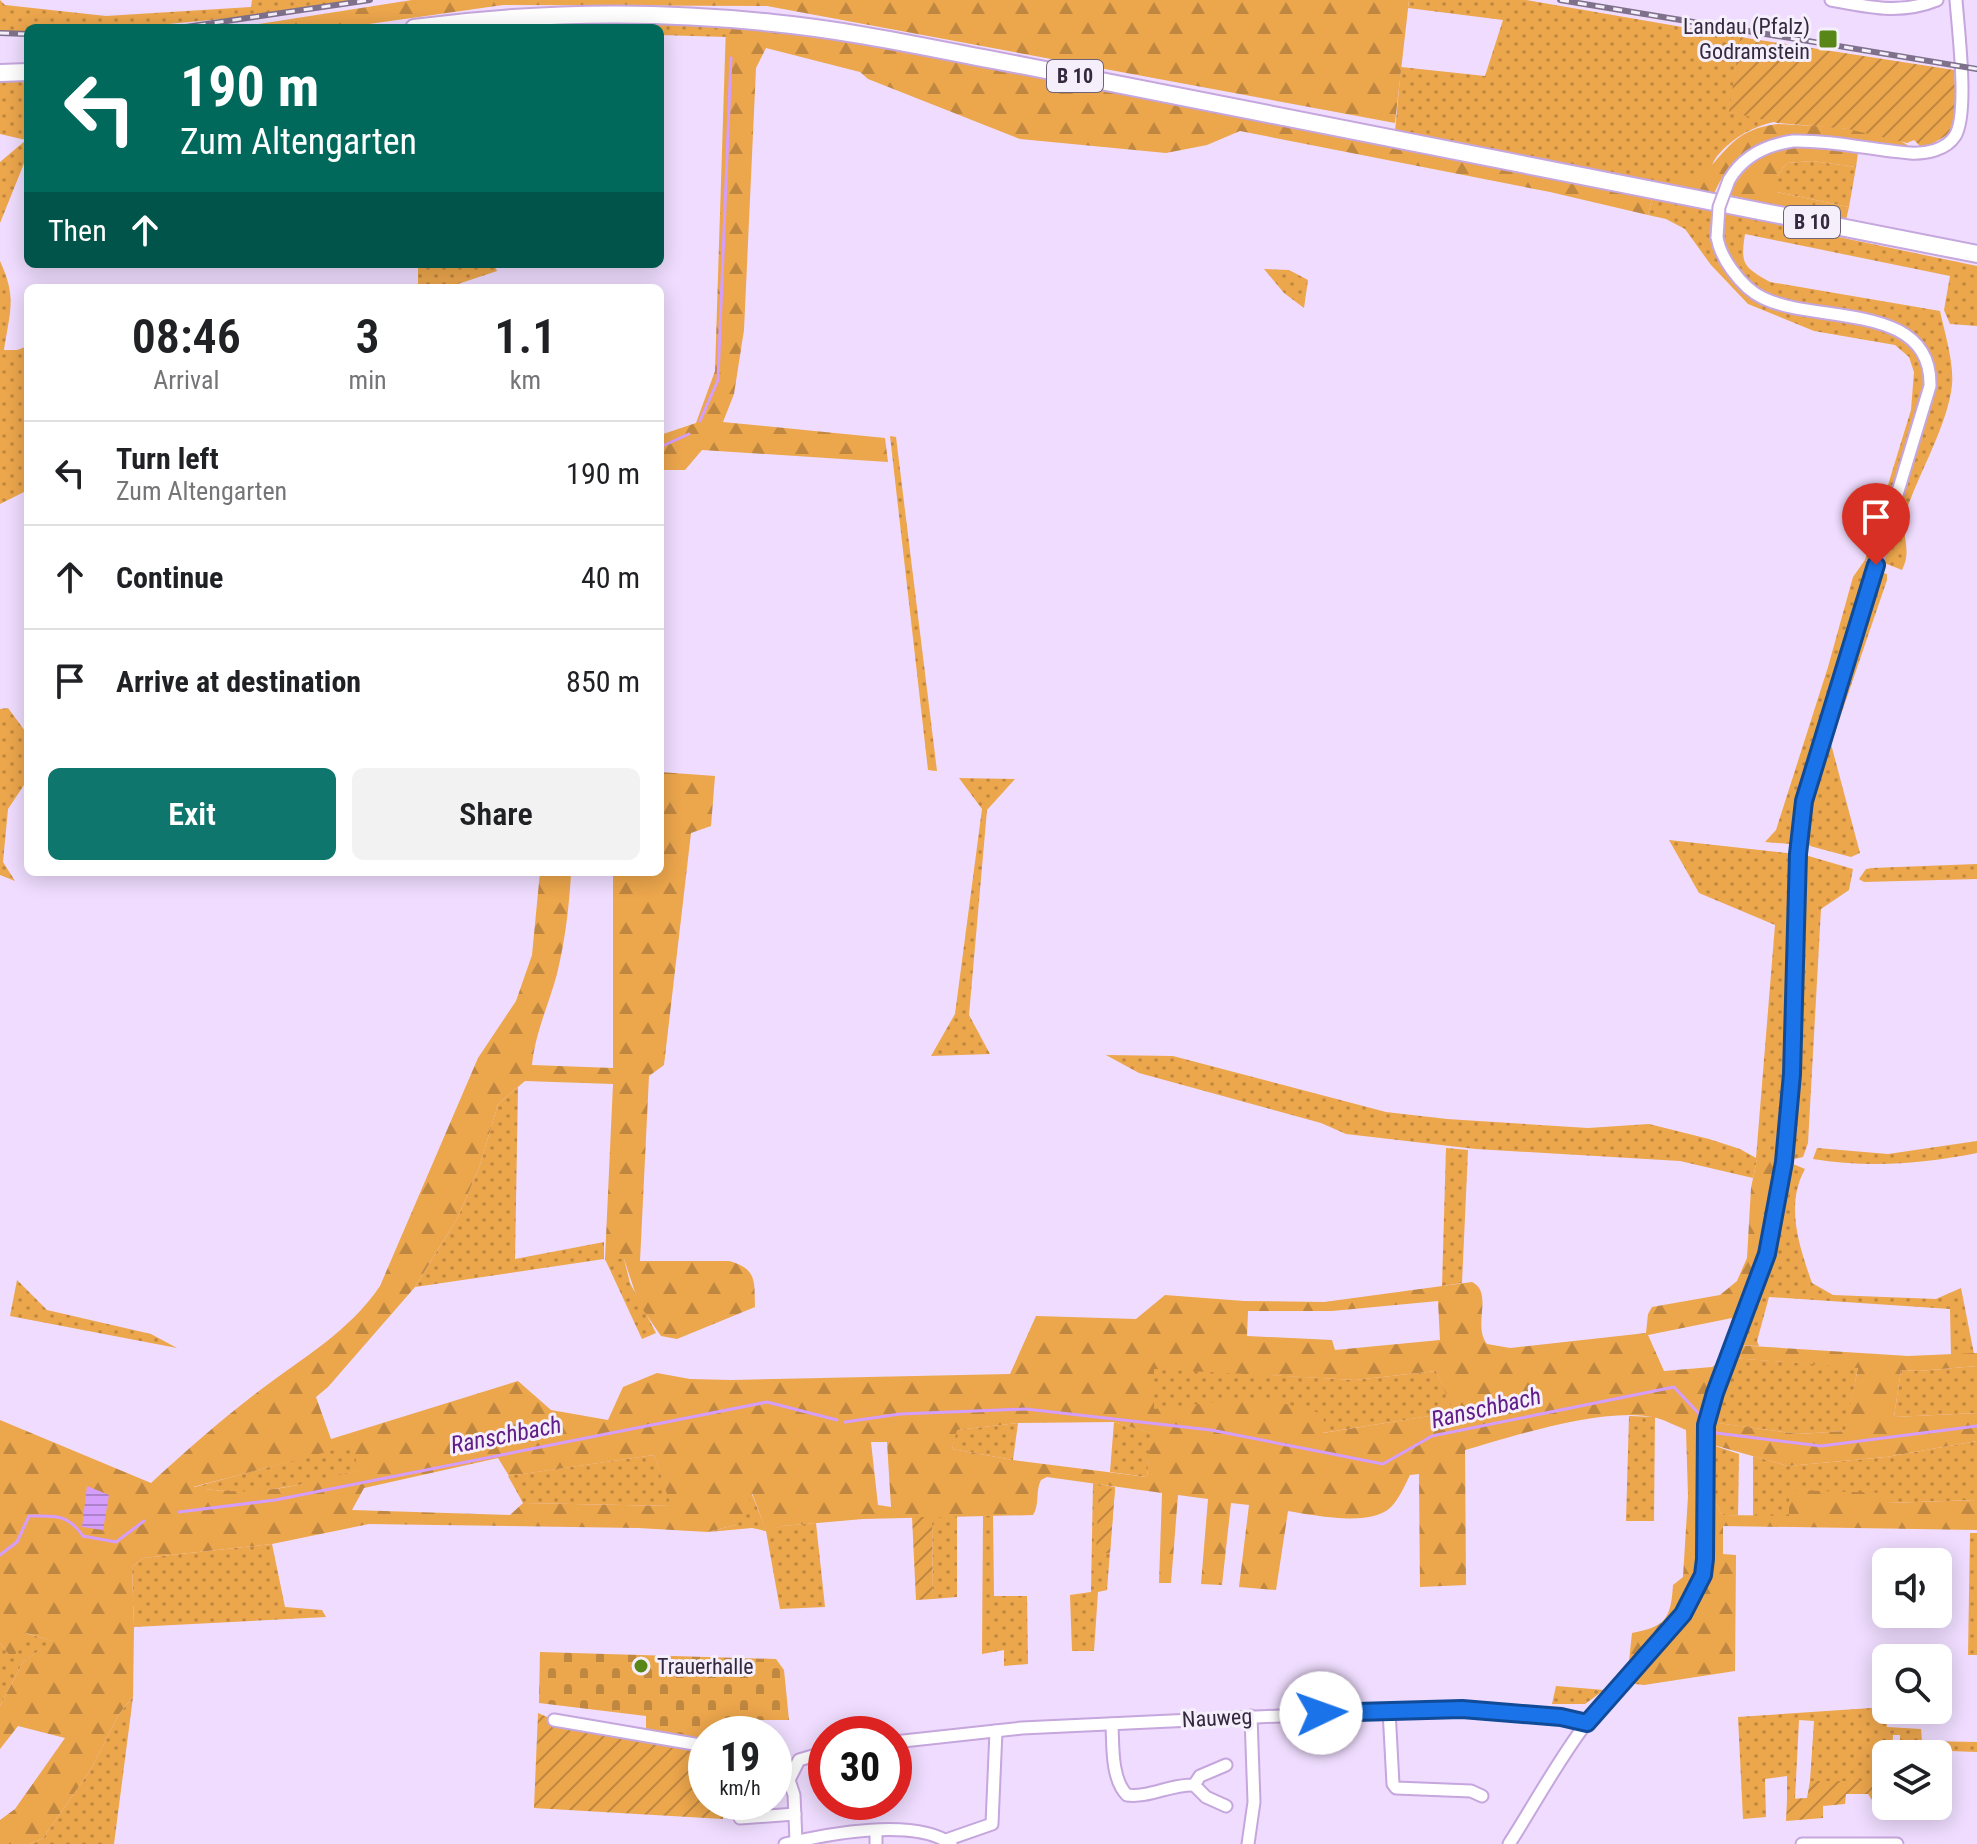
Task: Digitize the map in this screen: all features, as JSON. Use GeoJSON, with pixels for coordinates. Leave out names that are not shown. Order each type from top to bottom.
{"type":"FeatureCollection","features":[{"type":"Feature","properties":{"kind":"highway","name":"B 10"},"geometry":{"type":"LineString","coordinates":[[448,24],[498,18],[606,13],[687,16],[862,35],[1977,254]]}},
{"type":"Feature","properties":{"kind":"highway"},"geometry":{"type":"LineString","coordinates":[[0,73],[24,72]]}},
{"type":"Feature","properties":{"kind":"street"},"geometry":{"type":"LineString","coordinates":[[1831,0],[1891,10],[1913,9],[1937,0]]}},
{"type":"Feature","properties":{"kind":"street"},"geometry":{"type":"LineString","coordinates":[[1509,1844],[1587,1723],[1683,1614],[1703,1575],[1706,1422],[1767,1254],[1784,1162],[1793,1061],[1798,854],[1804,801],[1926,402],[1931,375],[1917,343],[1901,331],[1761,297],[1736,275],[1722,254],[1717,237],[1719,207],[1729,180],[1740,165],[1753,155],[1782,143],[1817,141],[1921,153],[1938,149],[1954,138],[1960,120],[1961,94],[1956,0]]}},
{"type":"Feature","properties":{"kind":"street"},"geometry":{"type":"LineString","coordinates":[[1389,1710],[1393,1784],[1396,1788],[1471,1791],[1482,1796]]}},
{"type":"Feature","properties":{"kind":"street","name":"Nauweg"},"geometry":{"type":"LineString","coordinates":[[912,1740],[996,1731],[1389,1710],[1476,1710],[1561,1717],[1587,1723]]}},
{"type":"Feature","properties":{"kind":"street"},"geometry":{"type":"LineString","coordinates":[[1248,1844],[1254,1802],[1251,1716]]}},
{"type":"Feature","properties":{"kind":"street"},"geometry":{"type":"LineString","coordinates":[[554,1720],[688,1743]]}},
{"type":"Feature","properties":{"kind":"street"},"geometry":{"type":"LineString","coordinates":[[1112,1724],[1117,1775],[1127,1795],[1179,1784],[1194,1785],[1206,1797],[1226,1806]]}},
{"type":"Feature","properties":{"kind":"street"},"geometry":{"type":"LineString","coordinates":[[792,1797],[795,1814],[791,1843],[923,1832],[948,1842],[992,1824],[996,1731]]}},
{"type":"Feature","properties":{"kind":"street"},"geometry":{"type":"LineString","coordinates":[[792,1774],[799,1760],[808,1757]]}},
{"type":"Feature","properties":{"kind":"street"},"geometry":{"type":"LineString","coordinates":[[1194,1785],[1200,1776],[1226,1765]]}},
{"type":"Feature","properties":{"kind":"street"},"geometry":{"type":"LineString","coordinates":[[1802,1844],[1897,1844]]}},
{"type":"Feature","properties":{"kind":"green space"},"geometry":{"type":"Polygon","coordinates":[[[0,0],[5,5],[106,16],[251,7],[252,0],[355,0],[168,24],[24,24],[24,31],[0,31],[0,0]]]}},
{"type":"Feature","properties":{"kind":"green space"},"geometry":{"type":"Polygon","coordinates":[[[412,0],[1409,0],[1395,123],[767,6],[503,5],[369,24],[259,24],[412,0]]]}},
{"type":"Feature","properties":{"kind":"green space"},"geometry":{"type":"Polygon","coordinates":[[[1409,0],[1526,0],[1740,37],[1730,112],[1778,121],[1738,137],[1724,148],[1707,171],[1697,176],[1677,177],[1675,187],[1395,132],[1401,67],[1485,76],[1503,20],[1408,8],[1409,0]]]}},
{"type":"Feature","properties":{"kind":"green space"},"geometry":{"type":"Polygon","coordinates":[[[585,23],[656,24],[571,24],[585,23]]]}},
{"type":"Feature","properties":{"kind":"green space"},"geometry":{"type":"Polygon","coordinates":[[[664,24],[726,25],[727,37],[664,35],[664,24]]]}},
{"type":"Feature","properties":{"kind":"green space"},"geometry":{"type":"Polygon","coordinates":[[[726,25],[832,38],[1150,97],[1652,198],[1648,215],[1550,192],[1240,131],[1207,145],[1166,153],[1020,139],[868,79],[860,72],[766,48],[756,68],[744,330],[734,394],[723,422],[885,438],[888,462],[702,450],[685,470],[664,470],[664,434],[696,423],[715,371],[726,25]]]}},
{"type":"Feature","properties":{"kind":"green space"},"geometry":{"type":"Polygon","coordinates":[[[1740,37],[1954,70],[1956,110],[1949,134],[1923,149],[1914,140],[1907,143],[1848,129],[1778,123],[1729,112],[1740,37]]]}},
{"type":"Feature","properties":{"kind":"green space"},"geometry":{"type":"Polygon","coordinates":[[[0,81],[23,82],[24,140],[0,134],[0,81]]]}},
{"type":"Feature","properties":{"kind":"green space"},"geometry":{"type":"Polygon","coordinates":[[[1778,124],[1870,132],[1903,142],[1914,150],[1829,137],[1801,136],[1774,140],[1750,150],[1730,167],[1714,194],[1675,187],[1676,177],[1705,170],[1742,136],[1757,128],[1778,124]]]}},
{"type":"Feature","properties":{"kind":"green space"},"geometry":{"type":"Polygon","coordinates":[[[24,142],[24,163],[0,223],[0,162],[24,142]]]}},
{"type":"Feature","properties":{"kind":"green space"},"geometry":{"type":"Polygon","coordinates":[[[1801,146],[1858,153],[1856,167],[1812,161],[1787,163],[1777,176],[1777,192],[1849,207],[1846,220],[1729,195],[1742,175],[1758,160],[1777,151],[1801,146]]]}},
{"type":"Feature","properties":{"kind":"green space"},"geometry":{"type":"Polygon","coordinates":[[[1812,161],[1856,167],[1849,207],[1777,192],[1777,176],[1787,163],[1812,161]]]}},
{"type":"Feature","properties":{"kind":"green space"},"geometry":{"type":"Polygon","coordinates":[[[1652,198],[1977,266],[1977,326],[1950,324],[1944,310],[1950,276],[1745,234],[1743,252],[1746,264],[1770,282],[1940,311],[1952,367],[1952,385],[1945,417],[1905,515],[1906,555],[1902,570],[1874,559],[1866,560],[1871,566],[1791,844],[1765,842],[1776,830],[1853,577],[1865,560],[1911,410],[1914,372],[1909,357],[1895,345],[1814,331],[1748,304],[1711,265],[1685,229],[1666,219],[1648,215],[1652,198]]]}},
{"type":"Feature","properties":{"kind":"green space"},"geometry":{"type":"Polygon","coordinates":[[[0,261],[10,295],[4,350],[24,347],[24,492],[0,504],[0,261]]]}},
{"type":"Feature","properties":{"kind":"green space"},"geometry":{"type":"Polygon","coordinates":[[[418,268],[496,268],[497,271],[458,284],[418,284],[418,268]]]}},
{"type":"Feature","properties":{"kind":"green space"},"geometry":{"type":"Polygon","coordinates":[[[1264,269],[1289,270],[1308,280],[1304,308],[1284,293],[1264,269]]]}},
{"type":"Feature","properties":{"kind":"green space"},"geometry":{"type":"Polygon","coordinates":[[[890,436],[896,437],[937,771],[928,770],[890,436]]]}},
{"type":"Feature","properties":{"kind":"green space"},"geometry":{"type":"Polygon","coordinates":[[[1882,573],[1887,574],[1887,580],[1831,744],[1860,853],[1851,857],[1810,846],[1807,841],[1808,813],[1882,573]]]}},
{"type":"Feature","properties":{"kind":"green space"},"geometry":{"type":"Polygon","coordinates":[[[8,708],[24,730],[24,785],[8,809],[3,862],[15,881],[0,875],[0,709],[8,708]]]}},
{"type":"Feature","properties":{"kind":"green space"},"geometry":{"type":"Polygon","coordinates":[[[664,772],[715,776],[711,826],[691,833],[664,1065],[649,1076],[640,1261],[729,1261],[738,1264],[750,1272],[755,1290],[755,1307],[677,1339],[661,1336],[639,1304],[624,1259],[605,1259],[613,1084],[525,1081],[498,1104],[479,1168],[458,1217],[415,1287],[316,1397],[331,1439],[518,1381],[551,1410],[608,1420],[623,1387],[657,1373],[690,1379],[732,1380],[1010,1374],[1036,1316],[1136,1319],[1165,1295],[1244,1301],[1324,1302],[1472,1282],[1482,1294],[1481,1328],[1487,1344],[1510,1348],[1646,1333],[1652,1307],[1720,1295],[1737,1281],[1747,1258],[1751,1188],[1757,1159],[1784,1162],[1775,1221],[1735,1345],[1908,1356],[1977,1353],[1977,1366],[1901,1370],[1894,1417],[1977,1413],[1977,1441],[1886,1457],[1788,1466],[1710,1444],[1709,1490],[1722,1515],[1789,1516],[1789,1490],[1886,1493],[1887,1503],[1977,1500],[1977,1530],[1723,1526],[1723,1554],[1736,1555],[1735,1671],[1644,1685],[1626,1683],[1641,1660],[1629,1661],[1632,1633],[1652,1628],[1668,1614],[1673,1585],[1683,1577],[1688,1496],[1686,1430],[1657,1418],[1637,1415],[1561,1424],[1465,1450],[1466,1585],[1420,1587],[1419,1474],[1410,1475],[1396,1501],[1380,1514],[1340,1518],[1288,1511],[1276,1590],[1239,1587],[1249,1505],[1231,1503],[1222,1585],[1201,1584],[1208,1499],[1178,1495],[1171,1583],[1159,1583],[1162,1493],[1047,1477],[1039,1484],[1033,1515],[863,1519],[783,1526],[766,1531],[752,1493],[744,1517],[735,1525],[708,1532],[369,1524],[272,1544],[143,1558],[132,1567],[133,1697],[119,1714],[91,1769],[43,1838],[30,1844],[0,1844],[0,1820],[15,1809],[65,1738],[18,1726],[0,1749],[0,1706],[23,1662],[52,1641],[26,1633],[15,1655],[9,1655],[0,1643],[0,1420],[151,1483],[231,1413],[354,1317],[380,1286],[478,1058],[516,1001],[532,955],[540,876],[571,876],[560,962],[539,1030],[532,1065],[613,1068],[613,876],[664,876],[664,772]],[[1438,1301],[1332,1311],[1248,1311],[1247,1336],[1332,1340],[1335,1350],[1440,1340],[1438,1301]],[[1732,1318],[1648,1335],[1664,1371],[1712,1367],[1722,1360],[1732,1318]],[[1733,1358],[1711,1422],[1798,1434],[1845,1431],[1858,1368],[1733,1358]],[[1154,1369],[1154,1409],[1260,1397],[1324,1414],[1323,1433],[1454,1412],[1436,1371],[1355,1380],[1154,1369]],[[1114,1422],[1018,1423],[957,1430],[952,1449],[1147,1477],[1151,1433],[1114,1422]],[[871,1442],[878,1505],[891,1507],[887,1442],[871,1442]],[[353,1445],[193,1487],[236,1491],[277,1489],[358,1470],[353,1445]],[[654,1455],[509,1476],[498,1458],[364,1488],[352,1510],[510,1515],[523,1503],[671,1506],[654,1455]]]}},
{"type":"Feature","properties":{"kind":"green space"},"geometry":{"type":"Polygon","coordinates":[[[959,778],[1015,779],[987,810],[969,1015],[990,1054],[931,1056],[955,1014],[982,809],[959,778]]]}},
{"type":"Feature","properties":{"kind":"green space"},"geometry":{"type":"Polygon","coordinates":[[[1669,840],[1805,855],[1853,869],[1849,890],[1821,909],[1808,1143],[1803,1157],[1786,1161],[1805,1169],[1796,1197],[1799,1240],[1812,1283],[1833,1295],[1936,1299],[1961,1288],[1974,1354],[1951,1355],[1950,1309],[1769,1297],[1757,1341],[1759,1346],[1734,1345],[1749,1307],[1757,1159],[1753,1178],[1680,1161],[1476,1149],[1346,1134],[1321,1123],[1139,1073],[1106,1055],[1173,1056],[1386,1112],[1588,1128],[1649,1124],[1709,1139],[1756,1158],[1775,925],[1699,893],[1669,840]]]}},
{"type":"Feature","properties":{"kind":"green space"},"geometry":{"type":"Polygon","coordinates":[[[1977,864],[1977,879],[1864,882],[1859,879],[1866,869],[1872,868],[1977,864]]]}},
{"type":"Feature","properties":{"kind":"green space"},"geometry":{"type":"Polygon","coordinates":[[[518,1087],[515,1259],[604,1242],[604,1259],[415,1287],[458,1217],[479,1168],[498,1104],[518,1087]]]}},
{"type":"Feature","properties":{"kind":"green space"},"geometry":{"type":"Polygon","coordinates":[[[1977,1141],[1977,1153],[1936,1160],[1875,1164],[1813,1159],[1817,1148],[1888,1154],[1977,1141]]]}},
{"type":"Feature","properties":{"kind":"green space"},"geometry":{"type":"Polygon","coordinates":[[[1446,1148],[1468,1150],[1462,1283],[1442,1286],[1446,1148]]]}},
{"type":"Feature","properties":{"kind":"green space"},"geometry":{"type":"Polygon","coordinates":[[[605,1259],[624,1259],[630,1283],[656,1333],[642,1339],[605,1259]]]}},
{"type":"Feature","properties":{"kind":"green space"},"geometry":{"type":"Polygon","coordinates":[[[17,1280],[47,1310],[151,1334],[177,1348],[10,1316],[17,1280]]]}},
{"type":"Feature","properties":{"kind":"green space"},"geometry":{"type":"Polygon","coordinates":[[[1733,1358],[1858,1367],[1846,1431],[1798,1434],[1710,1422],[1733,1358]]]}},
{"type":"Feature","properties":{"kind":"green space"},"geometry":{"type":"Polygon","coordinates":[[[1977,1366],[1977,1413],[1894,1417],[1901,1370],[1977,1366]]]}},
{"type":"Feature","properties":{"kind":"green space"},"geometry":{"type":"Polygon","coordinates":[[[1154,1368],[1355,1380],[1436,1371],[1455,1412],[1322,1433],[1154,1409],[1154,1368]]]}},
{"type":"Feature","properties":{"kind":"green space"},"geometry":{"type":"Polygon","coordinates":[[[1629,1416],[1655,1417],[1654,1521],[1626,1521],[1629,1416]]]}},
{"type":"Feature","properties":{"kind":"green space"},"geometry":{"type":"Polygon","coordinates":[[[1114,1422],[1152,1433],[1147,1477],[1110,1472],[1114,1422]]]}},
{"type":"Feature","properties":{"kind":"green space"},"geometry":{"type":"Polygon","coordinates":[[[1018,1423],[1013,1460],[952,1449],[956,1430],[1018,1423]]]}},
{"type":"Feature","properties":{"kind":"green space"},"geometry":{"type":"Polygon","coordinates":[[[1977,1441],[1977,1500],[1886,1503],[1886,1494],[1789,1491],[1790,1516],[1753,1516],[1753,1456],[1788,1466],[1886,1457],[1977,1441]]]}},
{"type":"Feature","properties":{"kind":"green space"},"geometry":{"type":"Polygon","coordinates":[[[353,1444],[359,1470],[318,1482],[248,1493],[191,1488],[353,1444]]]}},
{"type":"Feature","properties":{"kind":"green space"},"geometry":{"type":"Polygon","coordinates":[[[1709,1444],[1739,1454],[1738,1515],[1722,1515],[1709,1490],[1709,1444]]]}},
{"type":"Feature","properties":{"kind":"green space"},"geometry":{"type":"Polygon","coordinates":[[[654,1455],[672,1506],[523,1503],[508,1476],[654,1455]]]}},
{"type":"Feature","properties":{"kind":"green space"},"geometry":{"type":"Polygon","coordinates":[[[1093,1483],[1115,1487],[1107,1590],[1098,1592],[1094,1651],[1072,1651],[1070,1595],[1091,1592],[1093,1483]]]}},
{"type":"Feature","properties":{"kind":"green space"},"geometry":{"type":"Polygon","coordinates":[[[1099,1488],[1115,1489],[1110,1553],[1096,1553],[1099,1488]]]}},
{"type":"Feature","properties":{"kind":"green space"},"geometry":{"type":"Polygon","coordinates":[[[751,1492],[766,1530],[816,1523],[825,1607],[780,1609],[766,1531],[752,1528],[708,1532],[735,1525],[751,1492]]]}},
{"type":"Feature","properties":{"kind":"green space"},"geometry":{"type":"Polygon","coordinates":[[[957,1516],[957,1597],[933,1599],[932,1517],[957,1516]]]}},
{"type":"Feature","properties":{"kind":"green space"},"geometry":{"type":"Polygon","coordinates":[[[983,1516],[993,1516],[994,1596],[1027,1596],[1028,1664],[1004,1666],[1004,1650],[982,1654],[983,1516]]]}},
{"type":"Feature","properties":{"kind":"green space"},"geometry":{"type":"Polygon","coordinates":[[[912,1517],[932,1517],[933,1599],[916,1600],[912,1517]]]}},
{"type":"Feature","properties":{"kind":"green space"},"geometry":{"type":"Polygon","coordinates":[[[1970,1533],[1977,1533],[1977,1655],[1968,1655],[1970,1533]]]}},
{"type":"Feature","properties":{"kind":"green space"},"geometry":{"type":"Polygon","coordinates":[[[272,1544],[285,1607],[322,1610],[326,1617],[134,1627],[132,1567],[143,1558],[272,1544]]]}},
{"type":"Feature","properties":{"kind":"green space"},"geometry":{"type":"Polygon","coordinates":[[[25,1633],[53,1641],[23,1662],[0,1706],[0,1643],[9,1655],[25,1633]]]}},
{"type":"Feature","properties":{"kind":"green space"},"geometry":{"type":"Polygon","coordinates":[[[540,1652],[776,1659],[784,1670],[789,1716],[688,1716],[688,1738],[646,1731],[646,1716],[539,1703],[540,1652]]]}},
{"type":"Feature","properties":{"kind":"green space"},"geometry":{"type":"Polygon","coordinates":[[[1556,1686],[1604,1690],[1585,1704],[1552,1704],[1556,1686]]]}},
{"type":"Feature","properties":{"kind":"green space"},"geometry":{"type":"Polygon","coordinates":[[[133,1697],[114,1844],[30,1844],[43,1838],[91,1769],[119,1714],[133,1697]]]}},
{"type":"Feature","properties":{"kind":"green space"},"geometry":{"type":"Polygon","coordinates":[[[1872,1708],[1872,1724],[1921,1729],[1922,1740],[1900,1740],[1900,1735],[1893,1735],[1893,1740],[1872,1740],[1872,1781],[1810,1781],[1814,1721],[1799,1720],[1795,1799],[1787,1799],[1787,1776],[1765,1779],[1766,1817],[1743,1819],[1738,1717],[1872,1708]]]}},
{"type":"Feature","properties":{"kind":"green space"},"geometry":{"type":"Polygon","coordinates":[[[538,1713],[554,1720],[688,1743],[688,1817],[534,1808],[538,1713]]]}},
{"type":"Feature","properties":{"kind":"green space"},"geometry":{"type":"Polygon","coordinates":[[[1952,1742],[1977,1742],[1977,1752],[1952,1751],[1952,1742]]]}},
{"type":"Feature","properties":{"kind":"green space"},"geometry":{"type":"Polygon","coordinates":[[[1810,1781],[1872,1781],[1872,1800],[1868,1794],[1846,1794],[1845,1804],[1823,1806],[1823,1818],[1786,1821],[1787,1799],[1807,1798],[1810,1781]]]}},
{"type":"Feature","properties":{"kind":"shaded area"},"geometry":{"type":"Polygon","coordinates":[[[87,1486],[109,1495],[103,1530],[82,1527],[87,1486]]]}},
{"type":"Feature","properties":{"kind":"waterway"},"geometry":{"type":"LineString","coordinates":[[700,421],[718,380],[731,58]]}},
{"type":"Feature","properties":{"kind":"waterway"},"geometry":{"type":"LineString","coordinates":[[664,445],[689,434]]}},
{"type":"Feature","properties":{"kind":"waterway","name":"Ranschbach"},"geometry":{"type":"LineString","coordinates":[[845,1422],[900,1414],[1026,1409],[1211,1430],[1383,1464],[1432,1436],[1674,1387],[1703,1418]]}},
{"type":"Feature","properties":{"kind":"waterway","name":"Ranschbach"},"geometry":{"type":"LineString","coordinates":[[179,1512],[275,1500],[767,1402],[837,1420]]}},
{"type":"Feature","properties":{"kind":"waterway","name":"Ranschbach"},"geometry":{"type":"LineString","coordinates":[[1710,1427],[1716,1433],[1821,1446],[1977,1426]]}},
{"type":"Feature","properties":{"kind":"waterway","name":"Ranschbach"},"geometry":{"type":"LineString","coordinates":[[0,1555],[17,1542],[29,1516],[59,1517],[71,1523],[83,1536],[116,1542],[144,1521]]}},
{"type":"Feature","properties":{"kind":"railway"},"geometry":{"type":"LineString","coordinates":[[206,24],[370,0]]}},
{"type":"Feature","properties":{"kind":"railway"},"geometry":{"type":"LineString","coordinates":[[1560,0],[1977,69]]}},
{"type":"Feature","properties":{"kind":"railway"},"geometry":{"type":"LineString","coordinates":[[0,33],[24,34]]}},
{"type":"Feature","properties":{"kind":"place","name":"Landau (Pfalz) Godramstein"},"geometry":{"type":"Point","coordinates":[1828,39]}},
{"type":"Feature","properties":{"kind":"place","name":"Trauerhalle"},"geometry":{"type":"Point","coordinates":[641,1666]}},
{"type":"Feature","properties":{"kind":"route"},"geometry":{"type":"LineString","coordinates":[[1321,1713],[1462,1709],[1561,1717],[1587,1723],[1692,1601],[1703,1575],[1705,1559],[1706,1425],[1767,1254],[1784,1162],[1792,1074],[1798,854],[1804,801],[1876,565]]}}]}
